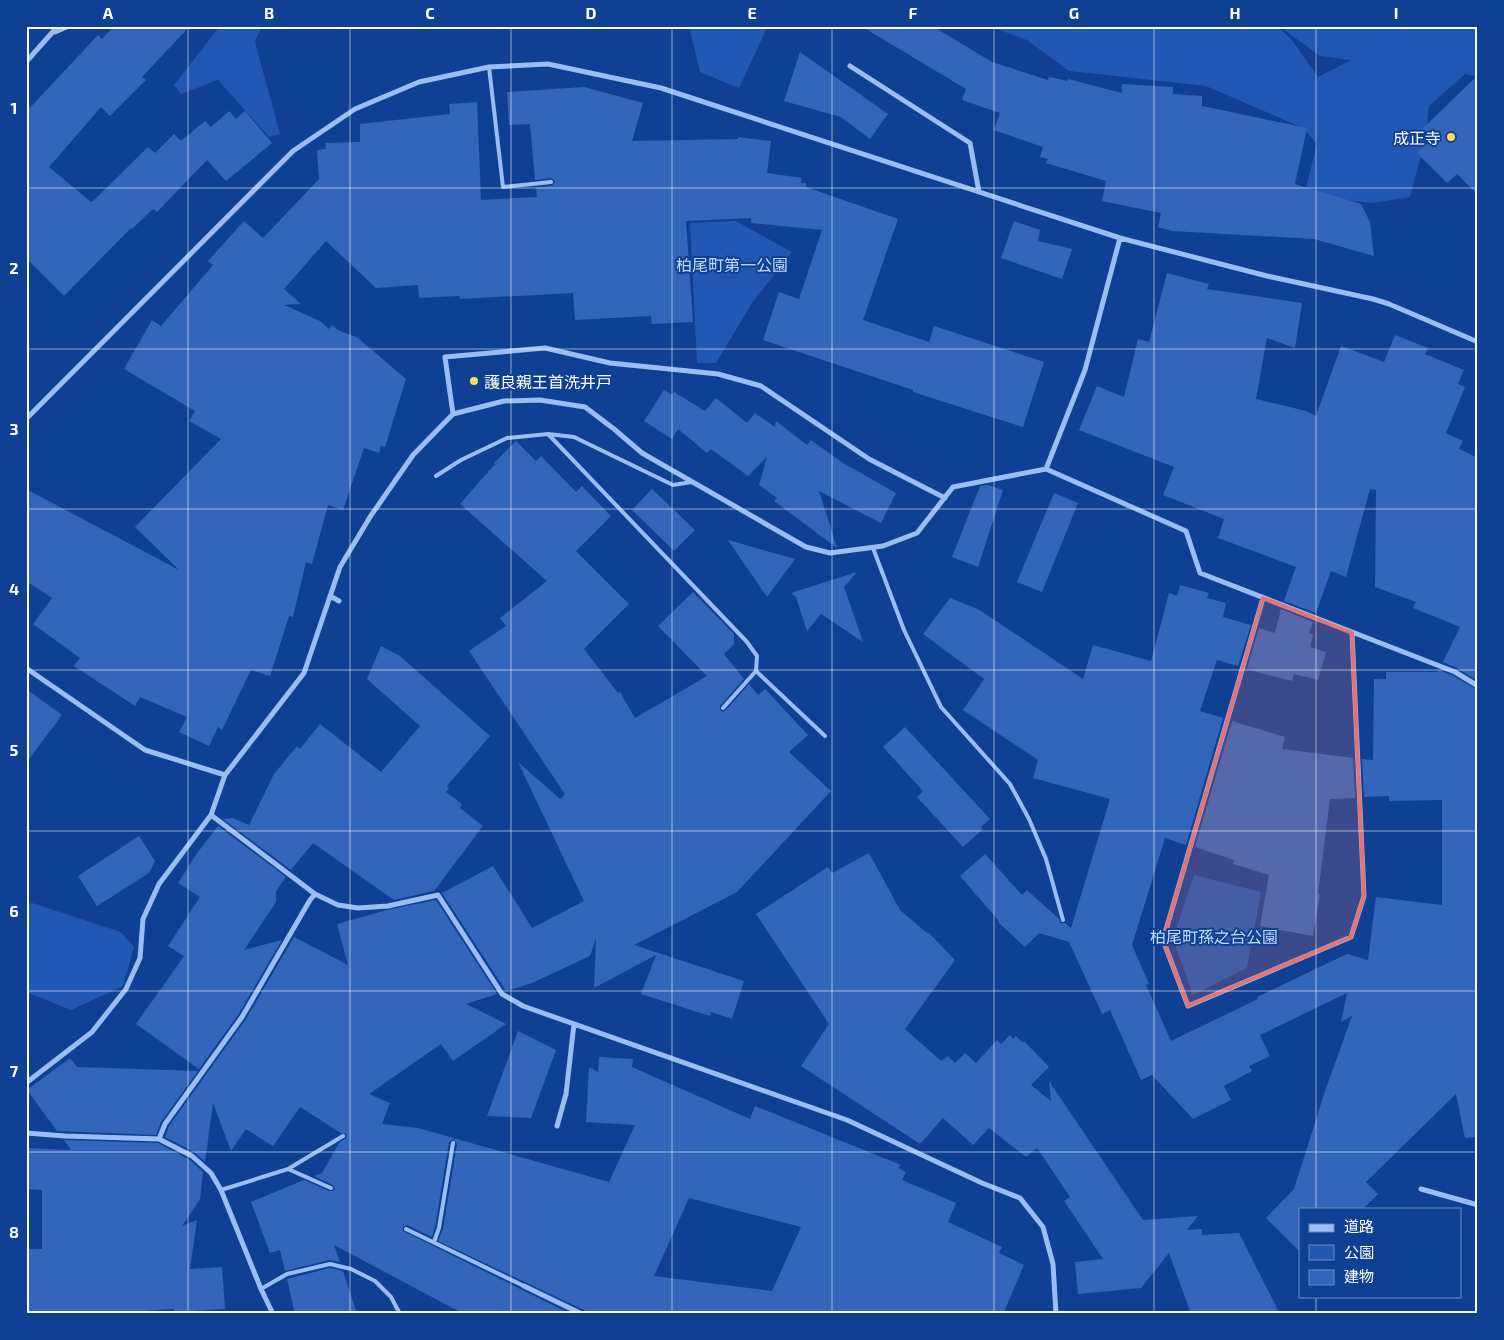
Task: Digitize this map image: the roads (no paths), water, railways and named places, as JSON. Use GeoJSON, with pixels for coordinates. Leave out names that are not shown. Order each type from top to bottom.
{"type":"FeatureCollection","features":[{"type":"Feature","properties":{"kind":"street"},"geometry":{"type":"LineString","coordinates":[[26,62],[58,26]]}},
{"type":"Feature","properties":{"kind":"street"},"geometry":{"type":"LineString","coordinates":[[53,33],[69,26]]}},
{"type":"Feature","properties":{"kind":"street"},"geometry":{"type":"LineString","coordinates":[[26,419],[293,152],[355,108],[419,82],[489,67],[548,64],[661,88],[1120,238],[1267,276],[1373,299],[1478,342]]}},
{"type":"Feature","properties":{"kind":"street"},"geometry":{"type":"LineString","coordinates":[[850,66],[970,143],[979,192]]}},
{"type":"Feature","properties":{"kind":"street"},"geometry":{"type":"LineString","coordinates":[[1046,468],[1085,370],[1120,238]]}},
{"type":"Feature","properties":{"kind":"street"},"geometry":{"type":"LineString","coordinates":[[453,414],[445,357],[545,348],[610,363],[718,374],[760,386],[869,458],[945,498]]}},
{"type":"Feature","properties":{"kind":"street"},"geometry":{"type":"LineString","coordinates":[[26,1083],[92,1032],[126,989],[140,958],[143,919],[159,884],[211,815],[225,775],[304,673],[340,567],[370,517],[413,455],[453,414],[504,401],[540,400],[585,407],[614,428],[642,453],[806,547],[830,553],[883,546],[917,533],[953,487],[1046,468],[1186,531],[1200,573],[1456,672],[1478,686]]}},
{"type":"Feature","properties":{"kind":"street"},"geometry":{"type":"LineString","coordinates":[[330,596],[339,601]]}},
{"type":"Feature","properties":{"kind":"street"},"geometry":{"type":"LineString","coordinates":[[1263,598],[1163,940],[1188,1006],[1351,937],[1364,896],[1352,633]]}},
{"type":"Feature","properties":{"kind":"street"},"geometry":{"type":"LineString","coordinates":[[26,668],[145,750],[225,775]]}},
{"type":"Feature","properties":{"kind":"street"},"geometry":{"type":"LineString","coordinates":[[211,815],[315,894],[338,905],[358,908],[388,906],[438,895],[502,994],[523,1006],[847,1120],[982,1183],[1020,1198],[1043,1227],[1053,1264],[1056,1314]]}},
{"type":"Feature","properties":{"kind":"street"},"geometry":{"type":"LineString","coordinates":[[159,1138],[165,1124],[242,1017],[315,894]]}},
{"type":"Feature","properties":{"kind":"street"},"geometry":{"type":"LineString","coordinates":[[557,1126],[566,1094],[574,1024]]}},
{"type":"Feature","properties":{"kind":"street"},"geometry":{"type":"LineString","coordinates":[[26,1133],[65,1136],[159,1138],[192,1156],[211,1173],[221,1190],[273,1314]]}},
{"type":"Feature","properties":{"kind":"street"},"geometry":{"type":"LineString","coordinates":[[1421,1189],[1478,1205]]}},
{"type":"Feature","properties":{"kind":"street"},"geometry":{"type":"LineString","coordinates":[[524,1286],[582,1314]]}},
{"type":"Feature","properties":{"kind":"lane"},"geometry":{"type":"LineString","coordinates":[[489,67],[503,187],[551,182]]}},
{"type":"Feature","properties":{"kind":"lane"},"geometry":{"type":"LineString","coordinates":[[548,434],[747,642],[757,656],[756,671],[722,708]]}},
{"type":"Feature","properties":{"kind":"lane"},"geometry":{"type":"LineString","coordinates":[[436,476],[460,460],[507,438],[548,434],[574,437],[673,485],[692,482]]}},
{"type":"Feature","properties":{"kind":"lane"},"geometry":{"type":"LineString","coordinates":[[873,548],[904,630],[941,707],[1010,784],[1029,818],[1046,858],[1063,920]]}},
{"type":"Feature","properties":{"kind":"lane"},"geometry":{"type":"LineString","coordinates":[[756,671],[825,736]]}},
{"type":"Feature","properties":{"kind":"lane"},"geometry":{"type":"LineString","coordinates":[[221,1190],[288,1169],[342,1136]]}},
{"type":"Feature","properties":{"kind":"lane"},"geometry":{"type":"LineString","coordinates":[[434,1242],[439,1228],[453,1143]]}},
{"type":"Feature","properties":{"kind":"lane"},"geometry":{"type":"LineString","coordinates":[[288,1169],[332,1188]]}},
{"type":"Feature","properties":{"kind":"lane"},"geometry":{"type":"LineString","coordinates":[[406,1229],[524,1286]]}},
{"type":"Feature","properties":{"kind":"lane"},"geometry":{"type":"LineString","coordinates":[[261,1288],[287,1274],[330,1264],[351,1268],[375,1281],[391,1297],[400,1314]]}},
{"type":"Feature","properties":{"kind":"place","name":"成正寺"},"geometry":{"type":"Point","coordinates":[1451,137]}},
{"type":"Feature","properties":{"kind":"place","name":"護良親王首洗井戸"},"geometry":{"type":"Point","coordinates":[474,381]}},
{"type":"Feature","properties":{"kind":"park label","name":"柏尾町第一公園"},"geometry":{"type":"Point","coordinates":[732,264]}},
{"type":"Feature","properties":{"kind":"park label","name":"柏尾町孫之台公園"},"geometry":{"type":"Point","coordinates":[1214,936]}}]}
